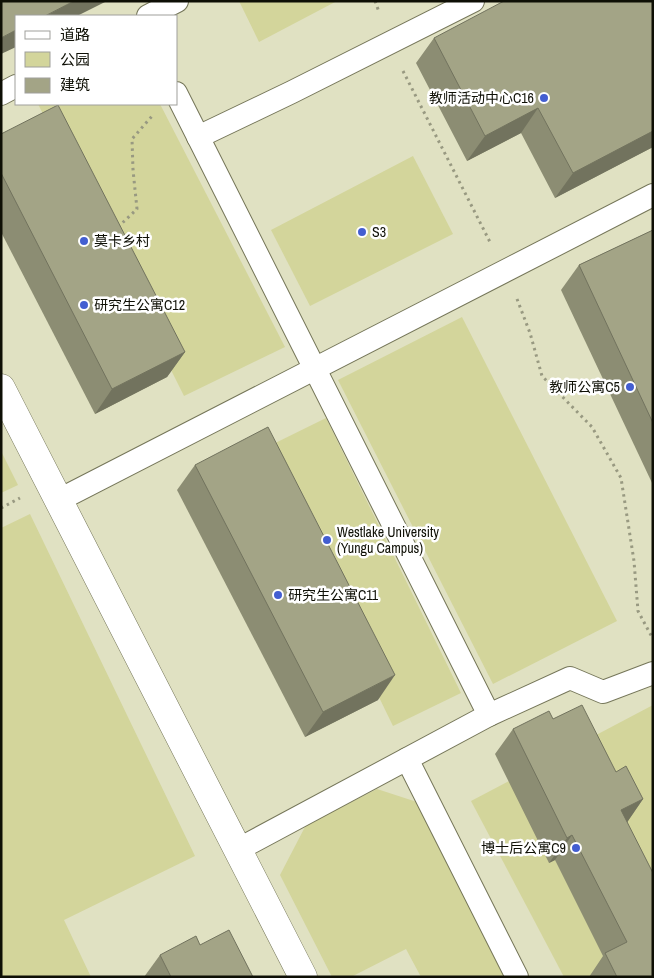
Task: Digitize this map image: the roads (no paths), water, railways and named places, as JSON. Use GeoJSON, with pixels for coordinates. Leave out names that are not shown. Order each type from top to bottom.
{"type":"FeatureCollection","features":[{"type":"Feature","properties":{"kind":"street"},"geometry":{"type":"LineString","coordinates":[[1,388],[303,977]]}},
{"type":"Feature","properties":{"kind":"lane"},"geometry":{"type":"LineString","coordinates":[[150,15],[178,1]]}},
{"type":"Feature","properties":{"kind":"lane"},"geometry":{"type":"LineString","coordinates":[[198,137],[474,1]]}},
{"type":"Feature","properties":{"kind":"lane"},"geometry":{"type":"LineString","coordinates":[[1,94],[15,87]]}},
{"type":"Feature","properties":{"kind":"lane"},"geometry":{"type":"LineString","coordinates":[[268,92],[292,92]]}},
{"type":"Feature","properties":{"kind":"lane"},"geometry":{"type":"LineString","coordinates":[[178,98],[489,715]]}},
{"type":"Feature","properties":{"kind":"lane"},"geometry":{"type":"LineString","coordinates":[[59,500],[653,195]]}},
{"type":"Feature","properties":{"kind":"lane"},"geometry":{"type":"LineString","coordinates":[[239,849],[489,715],[570,678],[603,692],[653,673]]}},
{"type":"Feature","properties":{"kind":"lane"},"geometry":{"type":"LineString","coordinates":[[407,759],[517,977]]}},
{"type":"Feature","properties":{"kind":"place","name":"教师活动中心C16"},"geometry":{"type":"Point","coordinates":[544,98]}},
{"type":"Feature","properties":{"kind":"place","name":"S3"},"geometry":{"type":"Point","coordinates":[362,232]}},
{"type":"Feature","properties":{"kind":"place","name":"莫卡乡村"},"geometry":{"type":"Point","coordinates":[84,241]}},
{"type":"Feature","properties":{"kind":"place","name":"研究生公寓C12"},"geometry":{"type":"Point","coordinates":[84,305]}},
{"type":"Feature","properties":{"kind":"place","name":"教师公寓C5"},"geometry":{"type":"Point","coordinates":[630,387]}},
{"type":"Feature","properties":{"kind":"place","name":"Westlake University (Yungu Campus)"},"geometry":{"type":"Point","coordinates":[327,540]}},
{"type":"Feature","properties":{"kind":"place","name":"研究生公寓C11"},"geometry":{"type":"Point","coordinates":[278,595]}},
{"type":"Feature","properties":{"kind":"place","name":"博士后公寓C9"},"geometry":{"type":"Point","coordinates":[576,848]}}]}
